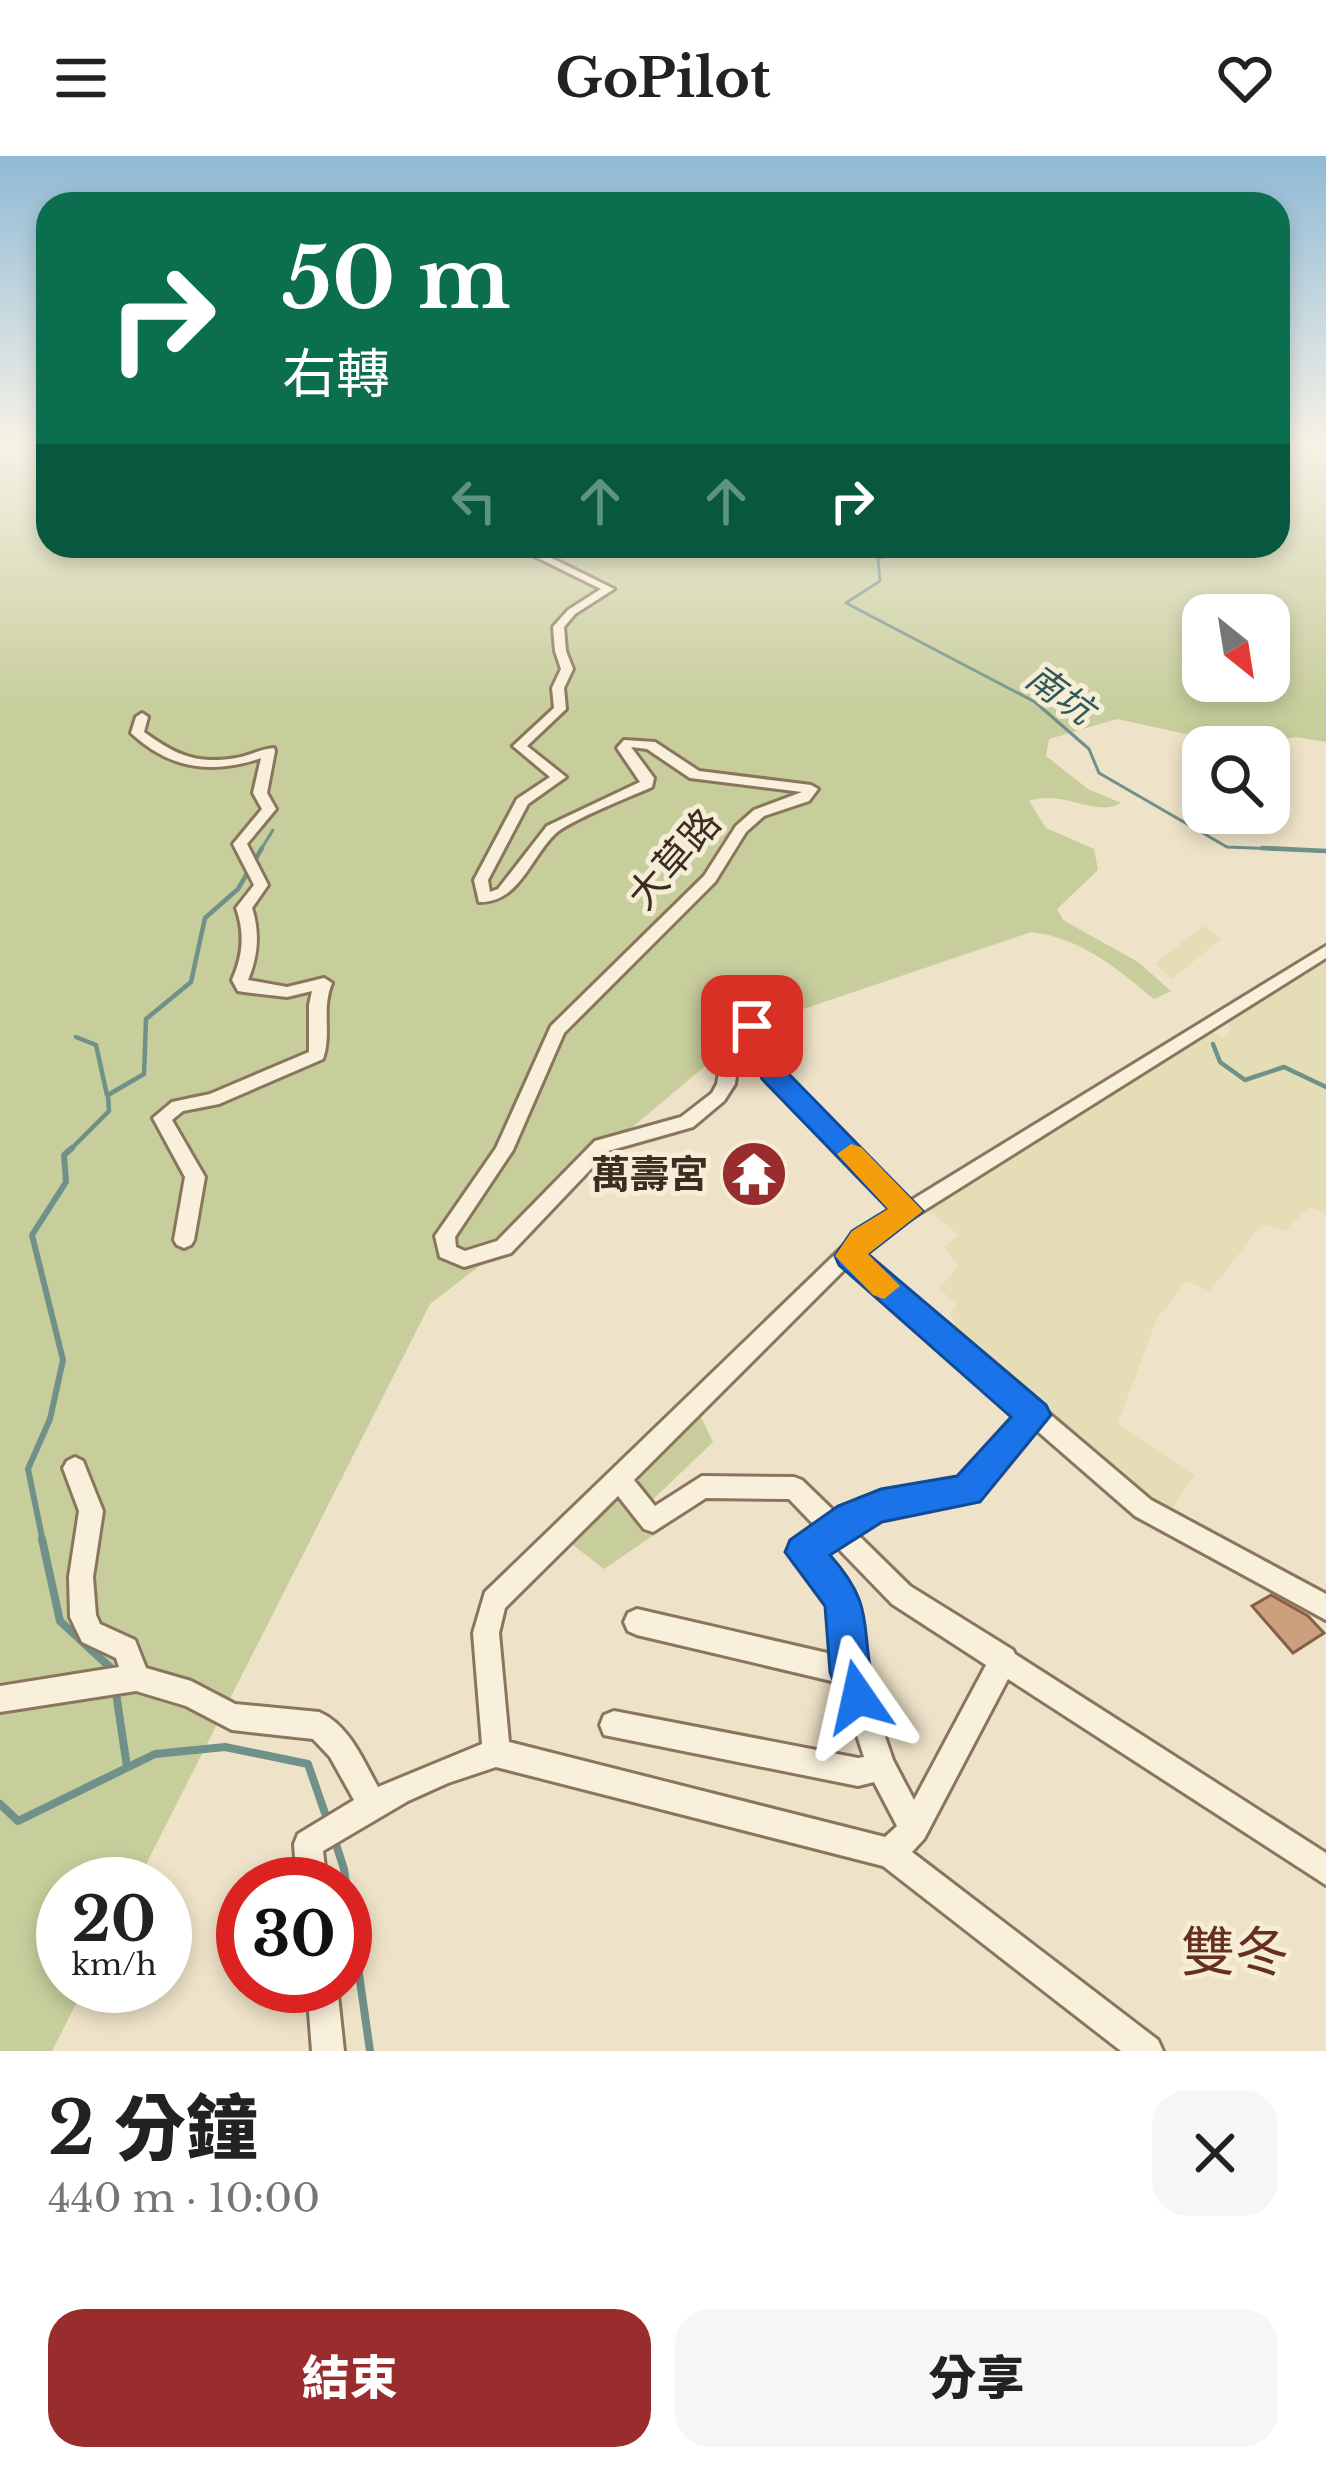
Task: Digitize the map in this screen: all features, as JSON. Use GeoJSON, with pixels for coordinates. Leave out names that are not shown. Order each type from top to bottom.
{"type":"FeatureCollection","features":[{"type":"Feature","properties":{"kind":"street","name":"大草路"},"geometry":{"type":"LineString","coordinates":[[544,558],[609,589],[562,619],[556,629],[559,656],[567,669],[558,688],[560,709],[519,746],[559,777],[522,802],[481,880],[484,899],[503,892],[552,829],[647,784],[647,778],[626,757],[623,748],[628,743],[650,745],[695,776],[811,789],[804,798],[759,813],[741,829],[710,879],[557,1030],[504,1150],[445,1236],[447,1251],[464,1259],[504,1247],[602,1146],[687,1122],[726,1084],[733,1031],[742,1026],[758,1030],[771,1072],[908,1211]]}},
{"type":"Feature","properties":{"kind":"street"},"geometry":{"type":"LineString","coordinates":[[142,717],[137,733],[180,761],[222,764],[269,751],[260,793],[269,809],[241,844],[261,885],[244,908],[250,930],[248,965],[240,980],[244,987],[269,992],[324,983],[312,1006],[321,1048],[317,1055],[162,1118],[195,1177],[184,1240]]}},
{"type":"Feature","properties":{"kind":"street"},"geometry":{"type":"LineString","coordinates":[[496,1754],[486,1633],[494,1601],[862,1240],[1326,951]]}},
{"type":"Feature","properties":{"kind":"street"},"geometry":{"type":"LineString","coordinates":[[850,1256],[1163,1521],[1326,1608]]}},
{"type":"Feature","properties":{"kind":"street"},"geometry":{"type":"LineString","coordinates":[[914,1829],[881,1766],[850,1672],[844,1599],[803,1552],[881,1506],[967,1490],[1034,1415]]}},
{"type":"Feature","properties":{"kind":"street"},"geometry":{"type":"LineString","coordinates":[[75,1468],[91,1511],[81,1577],[82,1617],[92,1633],[126,1649],[134,1659],[125,1679]]}},
{"type":"Feature","properties":{"kind":"street"},"geometry":{"type":"LineString","coordinates":[[618,1478],[652,1521],[702,1487],[794,1488],[901,1595],[1326,1870]]}},
{"type":"Feature","properties":{"kind":"street"},"geometry":{"type":"LineString","coordinates":[[637,1622],[850,1672]]}},
{"type":"Feature","properties":{"kind":"street"},"geometry":{"type":"LineString","coordinates":[[890,1853],[914,1829],[1004,1659]]}},
{"type":"Feature","properties":{"kind":"street"},"geometry":{"type":"LineString","coordinates":[[0,1699],[125,1679],[191,1694],[232,1717],[319,1726],[340,1747],[371,1803]]}},
{"type":"Feature","properties":{"kind":"street"},"geometry":{"type":"LineString","coordinates":[[614,1725],[858,1772],[881,1766]]}},
{"type":"Feature","properties":{"kind":"street"},"geometry":{"type":"LineString","coordinates":[[309,1857],[308,1844],[371,1803],[448,1767],[496,1754],[890,1853],[1147,2051]]}},
{"type":"Feature","properties":{"kind":"street"},"geometry":{"type":"LineString","coordinates":[[324,2013],[328,2051]]}},
{"type":"Feature","properties":{"kind":"shaded area"},"geometry":{"type":"Polygon","coordinates":[[[1203,926],[1221,939],[1172,979],[1155,964],[1203,926]]]}},
{"type":"Feature","properties":{"kind":"shaded area"},"geometry":{"type":"Polygon","coordinates":[[[1326,956],[1326,1213],[1309,1207],[1284,1231],[1262,1224],[1210,1291],[1186,1281],[1157,1319],[1118,1423],[1195,1475],[1169,1512],[945,1329],[955,1323],[951,1313],[958,1303],[939,1290],[958,1265],[944,1248],[959,1235],[924,1206],[1210,1031],[1223,1037],[1232,1028],[1227,1023],[1326,956]]]}},
{"type":"Feature","properties":{"kind":"green space"},"geometry":{"type":"Polygon","coordinates":[[[0,534],[36,534],[36,558],[1290,558],[1290,534],[1326,534],[1326,742],[1290,738],[1290,726],[1182,726],[1182,733],[1117,719],[1049,739],[1046,756],[1088,789],[1121,803],[1101,807],[1055,798],[1029,801],[1046,828],[1094,849],[1098,870],[1057,909],[1063,920],[1138,962],[1171,991],[1154,999],[1082,948],[1031,932],[753,1026],[617,1140],[504,1247],[430,1304],[150,1857],[36,1857],[36,2013],[71,2013],[52,2051],[0,2051],[0,534]]]}},
{"type":"Feature","properties":{"kind":"green space"},"geometry":{"type":"Polygon","coordinates":[[[695,1405],[713,1442],[646,1506],[667,1526],[604,1569],[564,1538],[695,1405]]]}},
{"type":"Feature","properties":{"kind":"building"},"geometry":{"type":"Polygon","coordinates":[[[1271,1595],[1308,1616],[1324,1633],[1293,1653],[1252,1606],[1271,1595]]]}},
{"type":"Feature","properties":{"kind":"waterway","name":"南坑"},"geometry":{"type":"LineString","coordinates":[[878,558],[880,581],[846,603],[1035,702],[1089,749],[1099,773],[1227,847],[1326,851],[1262,848]]}},
{"type":"Feature","properties":{"kind":"waterway"},"geometry":{"type":"LineString","coordinates":[[260,851],[273,830]]}},
{"type":"Feature","properties":{"kind":"waterway"},"geometry":{"type":"LineString","coordinates":[[72,1148],[109,1111],[108,1095],[144,1074],[146,1019],[191,982],[205,918],[238,889],[262,848]]}},
{"type":"Feature","properties":{"kind":"waterway"},"geometry":{"type":"LineString","coordinates":[[76,1037],[96,1045],[107,1095]]}},
{"type":"Feature","properties":{"kind":"waterway"},"geometry":{"type":"LineString","coordinates":[[1213,1044],[1220,1062],[1245,1080],[1284,1067],[1326,1087]]}},
{"type":"Feature","properties":{"kind":"waterway"},"geometry":{"type":"LineString","coordinates":[[43,1542],[28,1469],[50,1419],[63,1360],[32,1235],[66,1182],[64,1155],[72,1148]]}},
{"type":"Feature","properties":{"kind":"waterway"},"geometry":{"type":"LineString","coordinates":[[69,1151],[72,1148]]}},
{"type":"Feature","properties":{"kind":"waterway"},"geometry":{"type":"LineString","coordinates":[[42,1539],[60,1621],[113,1670]]}},
{"type":"Feature","properties":{"kind":"waterway"},"geometry":{"type":"LineString","coordinates":[[116,1693],[127,1767]]}},
{"type":"Feature","properties":{"kind":"waterway"},"geometry":{"type":"LineString","coordinates":[[0,1804],[18,1821],[155,1754],[225,1747],[308,1764],[327,1819]]}},
{"type":"Feature","properties":{"kind":"waterway"},"geometry":{"type":"LineString","coordinates":[[335,1841],[344,1869],[370,2051]]}},
{"type":"Feature","properties":{"kind":"slow traffic"},"geometry":{"type":"LineString","coordinates":[[851,1154],[908,1211],[862,1240],[850,1256],[884,1286]]}},
{"type":"Feature","properties":{"kind":"place","name":"萬壽宮"},"geometry":{"type":"Point","coordinates":[754,1174]}},
{"type":"Feature","properties":{"kind":"district","name":"雙冬"},"geometry":{"type":"Point","coordinates":[1235,1952]}},
{"type":"Feature","properties":{"kind":"route"},"geometry":{"type":"LineString","coordinates":[[752,1026],[758,1030],[771,1072],[908,1211],[862,1240],[850,1256],[1034,1415],[967,1490],[881,1506],[851,1518],[803,1552],[844,1599],[850,1672],[858,1697]]}}]}
